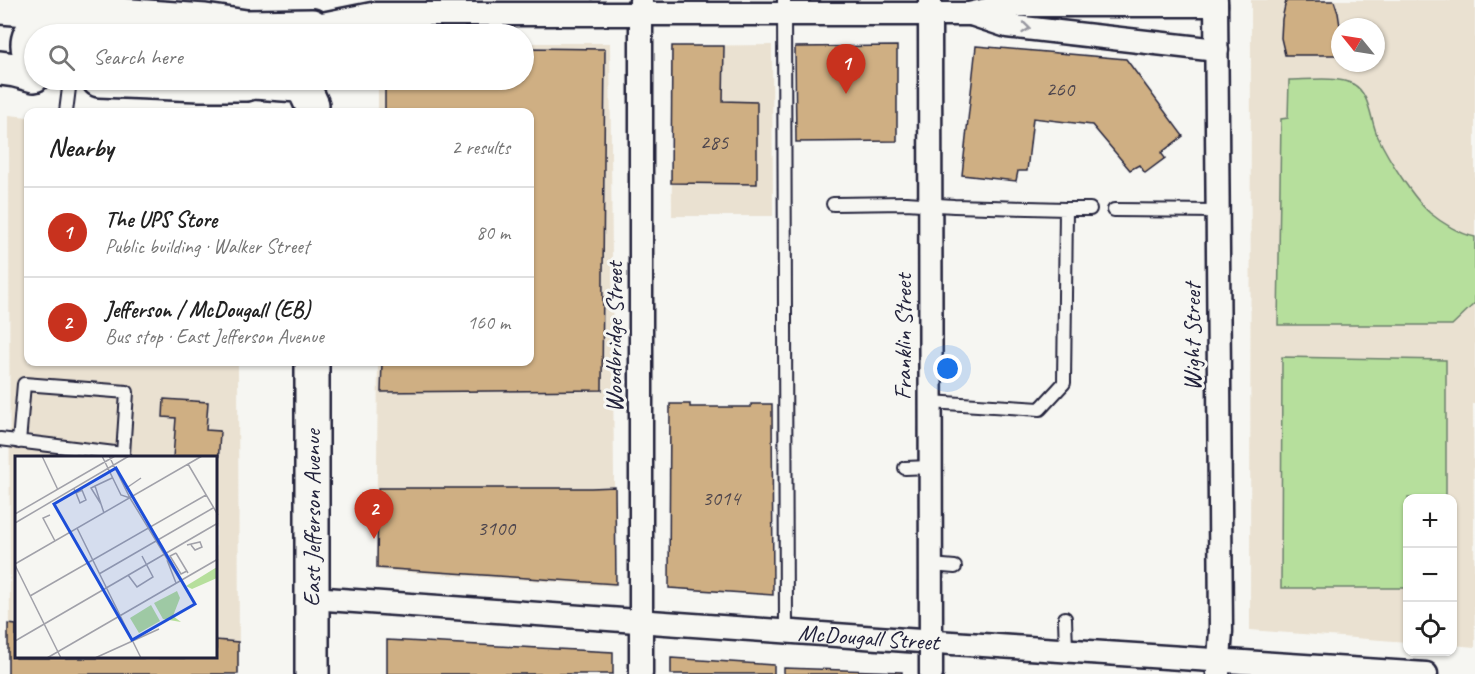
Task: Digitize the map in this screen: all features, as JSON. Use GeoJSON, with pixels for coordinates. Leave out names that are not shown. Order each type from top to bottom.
{"type":"FeatureCollection","features":[{"type":"Feature","properties":{"kind":"street"},"geometry":{"type":"LineString","coordinates":[[1074,19],[1216,2]]}},
{"type":"Feature","properties":{"kind":"street","name":"Wight Street"},"geometry":{"type":"LineString","coordinates":[[1216,2],[1221,629],[1218,667]]}},
{"type":"Feature","properties":{"kind":"street"},"geometry":{"type":"LineString","coordinates":[[310,24],[372,14],[641,7],[930,7],[969,14],[1009,5],[1217,50]]}},
{"type":"Feature","properties":{"kind":"street"},"geometry":{"type":"LineString","coordinates":[[0,7],[209,22]]}},
{"type":"Feature","properties":{"kind":"street","name":"Woodbridge Street"},"geometry":{"type":"LineString","coordinates":[[641,7],[641,674]]}},
{"type":"Feature","properties":{"kind":"street","name":"Franklin Street"},"geometry":{"type":"LineString","coordinates":[[930,7],[931,674]]}},
{"type":"Feature","properties":{"kind":"street"},"geometry":{"type":"LineString","coordinates":[[36,24],[51,11]]}},
{"type":"Feature","properties":{"kind":"street"},"geometry":{"type":"LineString","coordinates":[[0,68],[24,72]]}},
{"type":"Feature","properties":{"kind":"street","name":"East Jefferson Avenue"},"geometry":{"type":"LineString","coordinates":[[312,366],[312,674]]}},
{"type":"Feature","properties":{"kind":"street","name":"McDougall Street"},"geometry":{"type":"LineString","coordinates":[[312,598],[1065,650],[1218,667],[1426,674]]}},
{"type":"Feature","properties":{"kind":"lane"},"geometry":{"type":"LineString","coordinates":[[784,7],[786,631]]}},
{"type":"Feature","properties":{"kind":"lane"},"geometry":{"type":"LineString","coordinates":[[66,108],[69,90]]}},
{"type":"Feature","properties":{"kind":"lane"},"geometry":{"type":"LineString","coordinates":[[833,204],[906,203],[1090,209]]}},
{"type":"Feature","properties":{"kind":"lane"},"geometry":{"type":"LineString","coordinates":[[930,402],[1040,410],[1064,383],[1066,209]]}},
{"type":"Feature","properties":{"kind":"lane"},"geometry":{"type":"LineString","coordinates":[[1114,210],[1218,211]]}},
{"type":"Feature","properties":{"kind":"lane"},"geometry":{"type":"LineString","coordinates":[[0,439],[19,442],[123,454],[127,392],[24,384],[19,442]]}},
{"type":"Feature","properties":{"kind":"lane"},"geometry":{"type":"LineString","coordinates":[[905,468],[930,467]]}},
{"type":"Feature","properties":{"kind":"lane"},"geometry":{"type":"LineString","coordinates":[[931,566],[955,567]]}},
{"type":"Feature","properties":{"kind":"lane"},"geometry":{"type":"LineString","coordinates":[[1065,618],[1065,650]]}},
{"type":"Feature","properties":{"kind":"shaded area"},"geometry":{"type":"Polygon","coordinates":[[[1251,0],[1475,0],[1475,404],[1473,404],[1475,647],[1457,645],[1457,494],[1403,494],[1403,642],[1250,630],[1251,0]]]}},
{"type":"Feature","properties":{"kind":"shaded area"},"geometry":{"type":"Polygon","coordinates":[[[534,43],[610,43],[615,586],[376,570],[378,366],[534,366],[534,108],[378,108],[378,90],[534,90],[534,43]]]}},
{"type":"Feature","properties":{"kind":"shaded area"},"geometry":{"type":"Polygon","coordinates":[[[772,45],[773,216],[672,216],[671,46],[772,45]]]}},
{"type":"Feature","properties":{"kind":"shaded area"},"geometry":{"type":"Polygon","coordinates":[[[9,115],[24,117],[24,366],[238,366],[239,674],[10,674],[9,115]]]}},
{"type":"Feature","properties":{"kind":"green space"},"geometry":{"type":"Polygon","coordinates":[[[1289,80],[1339,80],[1359,88],[1367,101],[1375,131],[1382,146],[1416,198],[1440,221],[1457,231],[1475,237],[1475,303],[1452,325],[1278,325],[1281,119],[1288,118],[1289,80]]]}},
{"type":"Feature","properties":{"kind":"green space"},"geometry":{"type":"Polygon","coordinates":[[[1282,357],[1446,360],[1446,494],[1403,494],[1403,588],[1281,588],[1282,357]]]}},
{"type":"Feature","properties":{"kind":"building"},"geometry":{"type":"Polygon","coordinates":[[[1286,1],[1334,1],[1339,18],[1331,18],[1331,55],[1285,55],[1281,38],[1286,1]]]}},
{"type":"Feature","properties":{"kind":"building"},"geometry":{"type":"Polygon","coordinates":[[[672,46],[724,46],[723,101],[757,102],[757,184],[671,183],[672,46]]]}},
{"type":"Feature","properties":{"kind":"building"},"geometry":{"type":"Polygon","coordinates":[[[897,46],[897,141],[796,142],[795,47],[897,46]]]}},
{"type":"Feature","properties":{"kind":"building"},"geometry":{"type":"Polygon","coordinates":[[[976,46],[1126,59],[1183,136],[1161,153],[1165,158],[1145,173],[1139,165],[1130,170],[1092,125],[1033,118],[1027,171],[1018,171],[1016,181],[962,175],[976,46]]]}},
{"type":"Feature","properties":{"kind":"building"},"geometry":{"type":"Polygon","coordinates":[[[534,48],[605,49],[602,390],[381,392],[382,366],[534,366],[534,108],[385,108],[385,90],[534,90],[534,48]]]}},
{"type":"Feature","properties":{"kind":"building"},"geometry":{"type":"Polygon","coordinates":[[[164,399],[208,402],[206,430],[220,431],[218,467],[218,456],[173,456],[176,418],[163,417],[164,399]]]}},
{"type":"Feature","properties":{"kind":"building"},"geometry":{"type":"Polygon","coordinates":[[[670,404],[690,404],[690,407],[751,407],[751,404],[772,404],[773,595],[669,588],[670,404]]]}},
{"type":"Feature","properties":{"kind":"building"},"geometry":{"type":"Polygon","coordinates":[[[615,487],[616,584],[377,568],[378,488],[615,487]]]}},
{"type":"Feature","properties":{"kind":"building"},"geometry":{"type":"Polygon","coordinates":[[[8,624],[15,625],[15,659],[218,659],[218,640],[238,642],[238,674],[8,674],[8,624]]]}},
{"type":"Feature","properties":{"kind":"building"},"geometry":{"type":"Polygon","coordinates":[[[387,640],[613,652],[613,674],[387,674],[387,640]]]}},
{"type":"Feature","properties":{"kind":"building"},"geometry":{"type":"Polygon","coordinates":[[[671,658],[774,665],[774,674],[671,674],[671,658]]]}},
{"type":"Feature","properties":{"kind":"building"},"geometry":{"type":"Polygon","coordinates":[[[784,668],[902,672],[902,674],[784,674],[784,668]]]}},
{"type":"Feature","properties":{"kind":"place","name":"The UPS Store"},"geometry":{"type":"Point","coordinates":[846,94]}},
{"type":"Feature","properties":{"kind":"place","name":"Jefferson / McDougall (EB)"},"geometry":{"type":"Point","coordinates":[374,539]}}]}
